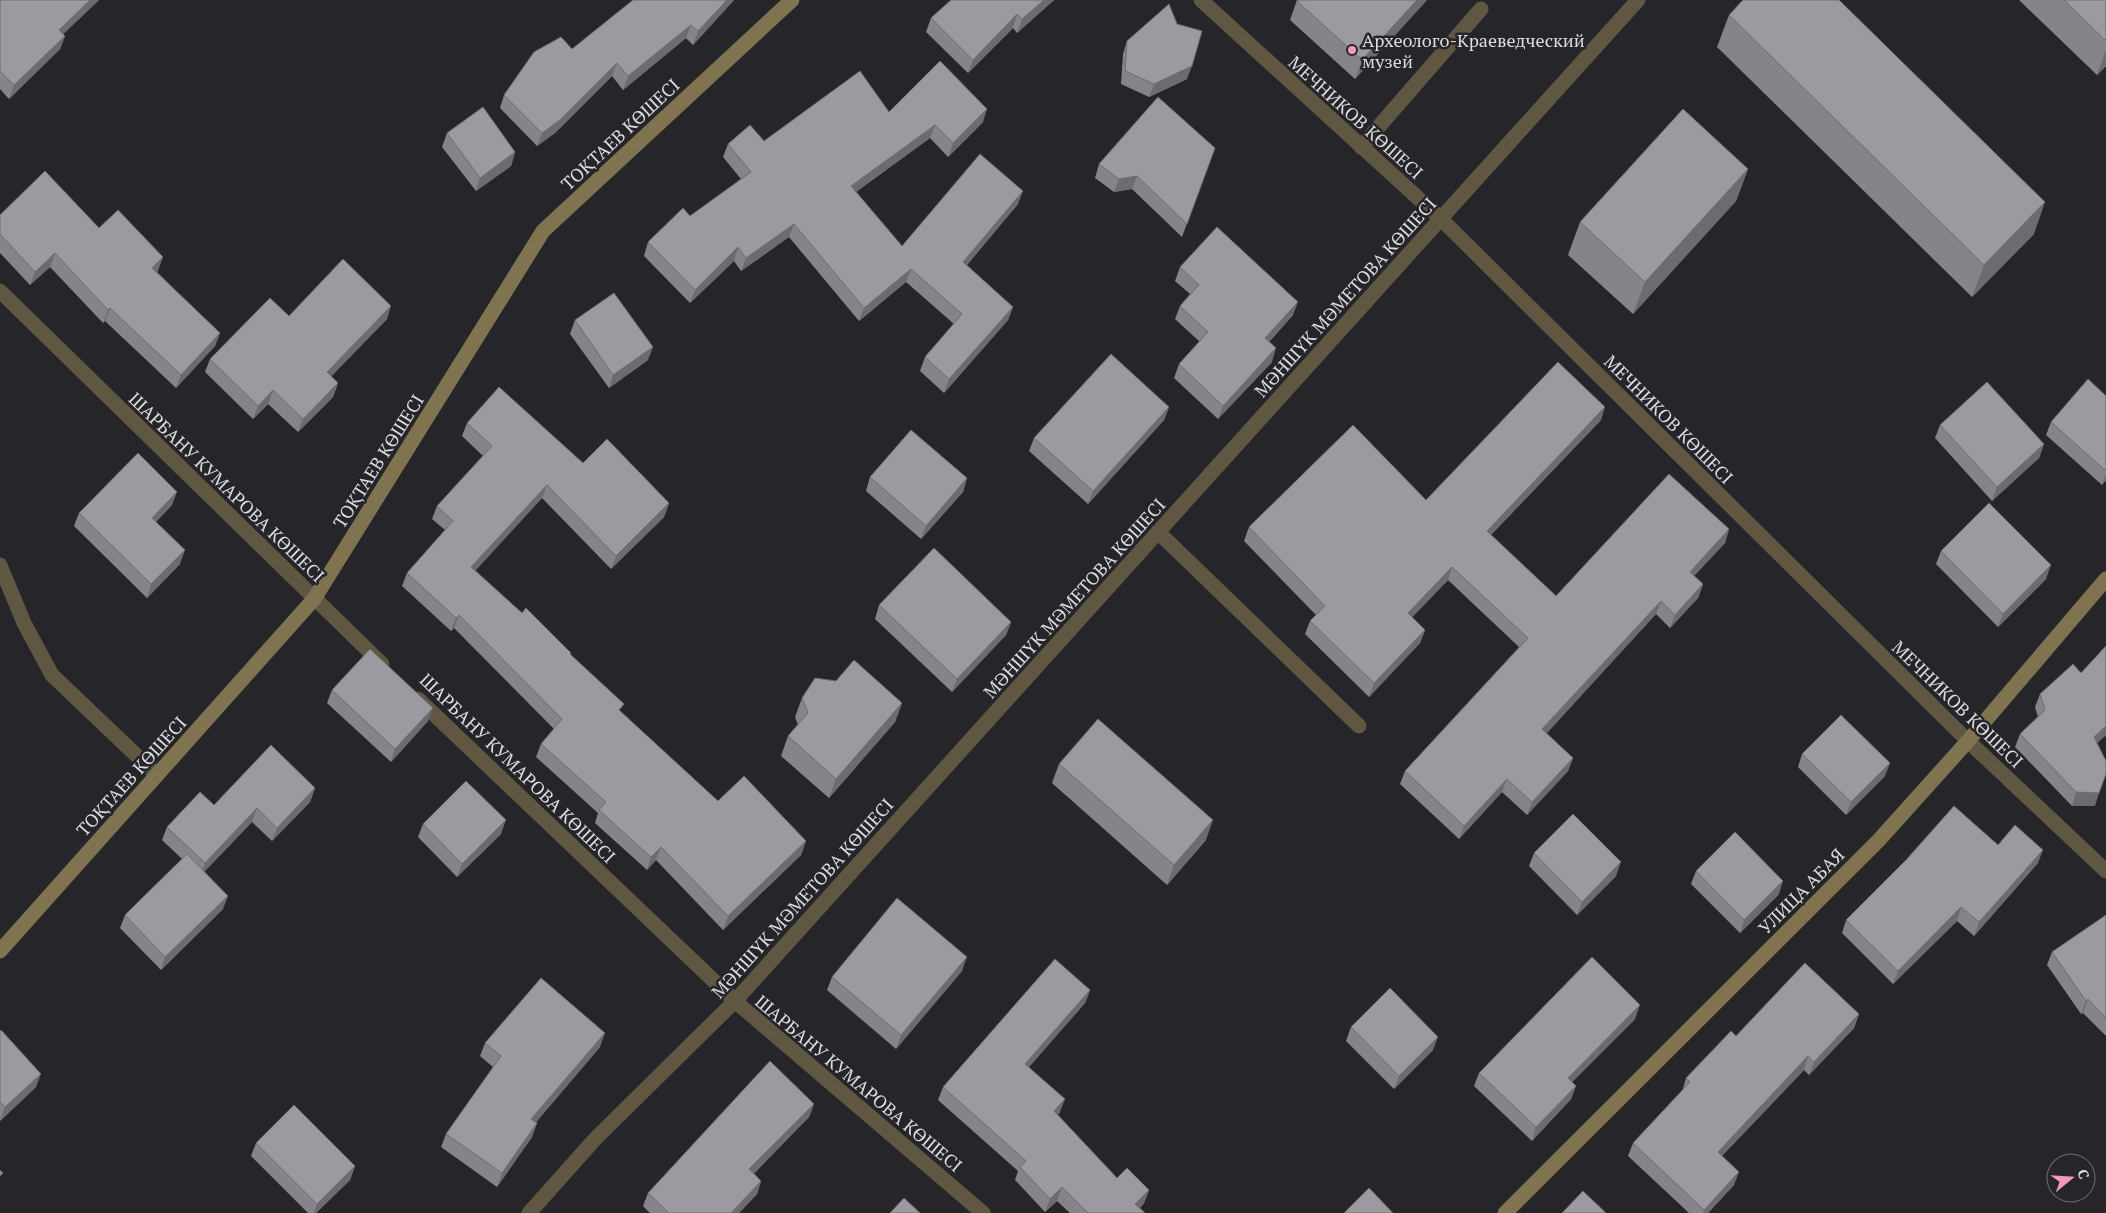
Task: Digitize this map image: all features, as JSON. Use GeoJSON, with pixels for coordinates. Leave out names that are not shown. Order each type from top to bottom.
{"type":"FeatureCollection","features":[{"type":"Feature","properties":{"kind":"street","name":"ТОҚТАЕВ КӨШЕСІ"},"geometry":{"type":"LineString","coordinates":[[0,951],[314,599],[543,231],[792,0]]}},
{"type":"Feature","properties":{"kind":"street","name":"МЕЧНИКОВ КӨШЕСІ"},"geometry":{"type":"LineString","coordinates":[[1201,0],[1441,219],[1968,741],[2106,871]]}},
{"type":"Feature","properties":{"kind":"street","name":"МӘНШҮК МӘМЕТОВА КӨШЕСІ"},"geometry":{"type":"LineString","coordinates":[[529,1213],[596,1138],[734,1001],[1638,0]]}},
{"type":"Feature","properties":{"kind":"street"},"geometry":{"type":"LineString","coordinates":[[1361,147],[1481,9]]}},
{"type":"Feature","properties":{"kind":"street","name":"ШАРБАНУ КУМАРОВА КӨШЕСІ"},"geometry":{"type":"LineString","coordinates":[[0,291],[392,674]]}},
{"type":"Feature","properties":{"kind":"street"},"geometry":{"type":"LineString","coordinates":[[1158,532],[1359,726]]}},
{"type":"Feature","properties":{"kind":"street"},"geometry":{"type":"LineString","coordinates":[[0,565],[24,623],[52,675],[157,775]]}},
{"type":"Feature","properties":{"kind":"street","name":"УЛИЦА АБАЯ"},"geometry":{"type":"LineString","coordinates":[[1505,1213],[1878,840],[1968,741],[2106,579]]}},
{"type":"Feature","properties":{"kind":"street","name":"ШАРБАНУ КУМАРОВА КӨШЕСІ"},"geometry":{"type":"LineString","coordinates":[[407,687],[734,1001],[983,1213]]}},
{"type":"Feature","properties":{"kind":"building"},"geometry":{"type":"Polygon","coordinates":[[[1,0],[90,0],[59,30],[65,36],[14,85],[0,71],[1,0]]]}},
{"type":"Feature","properties":{"kind":"building"},"geometry":{"type":"Polygon","coordinates":[[[633,0],[727,0],[698,31],[691,25],[628,76],[617,63],[560,120],[542,133],[504,95],[534,52],[561,37],[572,49],[633,0]]]}},
{"type":"Feature","properties":{"kind":"building"},"geometry":{"type":"Polygon","coordinates":[[[951,0],[1044,0],[1022,19],[1017,14],[973,60],[931,18],[951,0]]]}},
{"type":"Feature","properties":{"kind":"building","name":"Археолого-Краеведческий музей"},"geometry":{"type":"Polygon","coordinates":[[[1297,0],[1417,0],[1362,60],[1297,0]]]}},
{"type":"Feature","properties":{"kind":"building"},"geometry":{"type":"Polygon","coordinates":[[[1743,0],[1839,0],[2045,202],[1984,265],[1729,15],[1743,0]]]}},
{"type":"Feature","properties":{"kind":"building"},"geometry":{"type":"Polygon","coordinates":[[[2064,0],[2106,0],[2106,41],[2064,0]]]}},
{"type":"Feature","properties":{"kind":"building"},"geometry":{"type":"Polygon","coordinates":[[[1169,4],[1177,24],[1202,31],[1192,66],[1154,84],[1125,71],[1127,41],[1169,4]]]}},
{"type":"Feature","properties":{"kind":"building"},"geometry":{"type":"Polygon","coordinates":[[[940,61],[987,109],[953,143],[935,125],[851,186],[902,246],[980,154],[1023,191],[963,262],[1013,307],[949,379],[925,357],[962,314],[911,269],[864,308],[794,224],[746,258],[738,247],[695,290],[648,242],[683,208],[690,216],[751,172],[728,144],[750,125],[764,141],[860,71],[889,112],[940,61]]]}},
{"type":"Feature","properties":{"kind":"building"},"geometry":{"type":"Polygon","coordinates":[[[1158,97],[1215,148],[1187,224],[1137,176],[1119,179],[1099,164],[1158,97]]]}},
{"type":"Feature","properties":{"kind":"building"},"geometry":{"type":"Polygon","coordinates":[[[483,107],[515,152],[480,178],[447,133],[483,107]]]}},
{"type":"Feature","properties":{"kind":"building"},"geometry":{"type":"Polygon","coordinates":[[[1683,109],[1748,169],[1645,282],[1580,222],[1683,109]]]}},
{"type":"Feature","properties":{"kind":"building"},"geometry":{"type":"Polygon","coordinates":[[[45,171],[99,228],[118,210],[163,257],[152,268],[220,333],[181,375],[110,308],[108,310],[55,253],[35,272],[0,234],[0,215],[45,171]]]}},
{"type":"Feature","properties":{"kind":"building"},"geometry":{"type":"Polygon","coordinates":[[[1217,227],[1298,302],[1265,338],[1276,348],[1223,406],[1179,364],[1208,332],[1180,306],[1199,285],[1180,267],[1217,227]]]}},
{"type":"Feature","properties":{"kind":"building"},"geometry":{"type":"Polygon","coordinates":[[[343,259],[391,306],[327,372],[338,383],[303,419],[273,390],[258,406],[210,359],[270,298],[289,316],[343,259]]]}},
{"type":"Feature","properties":{"kind":"building"},"geometry":{"type":"Polygon","coordinates":[[[614,293],[653,347],[613,375],[575,320],[614,293]]]}},
{"type":"Feature","properties":{"kind":"building"},"geometry":{"type":"Polygon","coordinates":[[[1111,354],[1169,407],[1093,491],[1034,438],[1111,354]]]}},
{"type":"Feature","properties":{"kind":"building"},"geometry":{"type":"Polygon","coordinates":[[[1558,362],[1605,407],[1487,531],[1556,596],[1669,474],[1729,529],[1690,572],[1703,584],[1675,615],[1661,601],[1542,729],[1573,758],[1532,802],[1507,779],[1464,826],[1405,771],[1528,638],[1452,567],[1408,613],[1425,630],[1374,683],[1310,621],[1325,606],[1249,527],[1353,425],[1426,500],[1558,362]]]}},
{"type":"Feature","properties":{"kind":"building"},"geometry":{"type":"Polygon","coordinates":[[[2088,379],[2106,396],[2106,471],[2051,422],[2088,379]]]}},
{"type":"Feature","properties":{"kind":"building"},"geometry":{"type":"Polygon","coordinates":[[[1987,382],[2044,444],[1997,487],[1940,425],[1987,382]]]}},
{"type":"Feature","properties":{"kind":"building"},"geometry":{"type":"Polygon","coordinates":[[[499,387],[583,463],[607,439],[669,503],[616,556],[547,485],[471,567],[522,613],[526,608],[570,654],[624,704],[619,710],[718,801],[744,776],[806,841],[728,916],[661,847],[651,857],[599,810],[606,802],[541,744],[562,719],[459,615],[456,618],[407,573],[453,521],[437,506],[492,446],[467,423],[499,387]]]}},
{"type":"Feature","properties":{"kind":"building"},"geometry":{"type":"Polygon","coordinates":[[[911,430],[967,478],[926,526],[870,477],[911,430]]]}},
{"type":"Feature","properties":{"kind":"building"},"geometry":{"type":"Polygon","coordinates":[[[138,453],[177,492],[152,518],[185,550],[151,584],[79,513],[138,453]]]}},
{"type":"Feature","properties":{"kind":"building"},"geometry":{"type":"Polygon","coordinates":[[[1989,503],[2051,565],[2003,614],[1941,551],[1989,503]]]}},
{"type":"Feature","properties":{"kind":"building"},"geometry":{"type":"Polygon","coordinates":[[[934,548],[1011,622],[957,679],[879,605],[934,548]]]}},
{"type":"Feature","properties":{"kind":"building"},"geometry":{"type":"Polygon","coordinates":[[[2106,646],[2106,726],[2094,737],[2106,761],[2106,774],[2099,793],[2076,792],[2020,734],[2045,710],[2040,694],[2073,664],[2081,673],[2106,646]]]}},
{"type":"Feature","properties":{"kind":"building"},"geometry":{"type":"Polygon","coordinates":[[[370,649],[433,708],[395,749],[332,690],[370,649]]]}},
{"type":"Feature","properties":{"kind":"building"},"geometry":{"type":"Polygon","coordinates":[[[854,660],[902,703],[836,779],[788,736],[808,713],[802,698],[815,678],[836,681],[854,660]]]}},
{"type":"Feature","properties":{"kind":"building"},"geometry":{"type":"Polygon","coordinates":[[[1841,715],[1890,763],[1851,802],[1802,754],[1841,715]]]}},
{"type":"Feature","properties":{"kind":"building"},"geometry":{"type":"Polygon","coordinates":[[[1098,719],[1213,820],[1174,865],[1059,764],[1098,719]]]}},
{"type":"Feature","properties":{"kind":"building"},"geometry":{"type":"Polygon","coordinates":[[[271,745],[315,788],[277,828],[257,808],[205,863],[167,827],[200,792],[214,805],[271,745]]]}},
{"type":"Feature","properties":{"kind":"building"},"geometry":{"type":"Polygon","coordinates":[[[466,781],[506,820],[462,864],[423,824],[466,781]]]}},
{"type":"Feature","properties":{"kind":"building"},"geometry":{"type":"Polygon","coordinates":[[[1954,806],[1998,845],[2015,825],[2043,850],[1979,922],[1961,907],[1898,971],[1846,920],[1906,860],[1954,806]]]}},
{"type":"Feature","properties":{"kind":"building"},"geometry":{"type":"Polygon","coordinates":[[[1573,814],[1621,862],[1582,902],[1534,853],[1573,814]]]}},
{"type":"Feature","properties":{"kind":"building"},"geometry":{"type":"Polygon","coordinates":[[[1735,832],[1783,881],[1744,920],[1696,871],[1735,832]]]}},
{"type":"Feature","properties":{"kind":"building"},"geometry":{"type":"Polygon","coordinates":[[[187,854],[228,896],[165,957],[125,915],[187,854]]]}},
{"type":"Feature","properties":{"kind":"building"},"geometry":{"type":"Polygon","coordinates":[[[897,898],[967,957],[901,1035],[832,977],[897,898]]]}},
{"type":"Feature","properties":{"kind":"building"},"geometry":{"type":"Polygon","coordinates":[[[2106,915],[2106,1018],[2088,999],[2086,1001],[2052,952],[2106,915]]]}},
{"type":"Feature","properties":{"kind":"building"},"geometry":{"type":"Polygon","coordinates":[[[1592,957],[1640,1005],[1568,1078],[1576,1086],[1536,1127],[1479,1073],[1592,957]]]}},
{"type":"Feature","properties":{"kind":"building"},"geometry":{"type":"Polygon","coordinates":[[[1055,959],[1090,990],[1025,1064],[1065,1099],[1054,1111],[1117,1178],[1127,1168],[1149,1190],[1135,1204],[1145,1213],[1088,1213],[1062,1187],[1050,1199],[1020,1167],[1026,1161],[943,1087],[1055,959]]]}},
{"type":"Feature","properties":{"kind":"building"},"geometry":{"type":"Polygon","coordinates":[[[1805,963],[1859,1014],[1814,1062],[1808,1056],[1718,1152],[1739,1172],[1704,1210],[1633,1143],[1690,1082],[1686,1078],[1731,1031],[1736,1036],[1805,963]]]}},
{"type":"Feature","properties":{"kind":"building"},"geometry":{"type":"Polygon","coordinates":[[[541,978],[605,1033],[531,1119],[537,1123],[502,1173],[446,1134],[501,1056],[485,1043],[541,978]]]}},
{"type":"Feature","properties":{"kind":"building"},"geometry":{"type":"Polygon","coordinates":[[[1390,988],[1438,1037],[1399,1076],[1351,1027],[1390,988]]]}},
{"type":"Feature","properties":{"kind":"building"},"geometry":{"type":"Polygon","coordinates":[[[1,1030],[41,1074],[5,1107],[0,1102],[1,1030]]]}},
{"type":"Feature","properties":{"kind":"building"},"geometry":{"type":"Polygon","coordinates":[[[770,1061],[814,1104],[749,1169],[761,1181],[731,1213],[669,1213],[648,1193],[770,1061]]]}},
{"type":"Feature","properties":{"kind":"building"},"geometry":{"type":"Polygon","coordinates":[[[294,1105],[355,1166],[317,1204],[256,1143],[294,1105]]]}},
{"type":"Feature","properties":{"kind":"building"},"geometry":{"type":"Polygon","coordinates":[[[1369,1188],[1393,1213],[1344,1213],[1369,1188]]]}},
{"type":"Feature","properties":{"kind":"building"},"geometry":{"type":"Polygon","coordinates":[[[1583,1191],[1606,1213],[1562,1213],[1583,1191]]]}},
{"type":"Feature","properties":{"kind":"building"},"geometry":{"type":"Polygon","coordinates":[[[904,1198],[920,1213],[890,1213],[904,1198]]]}},
{"type":"Feature","properties":{"kind":"place","name":"Археолого-Краеведческий музей"},"geometry":{"type":"Point","coordinates":[1352,50]}}]}
